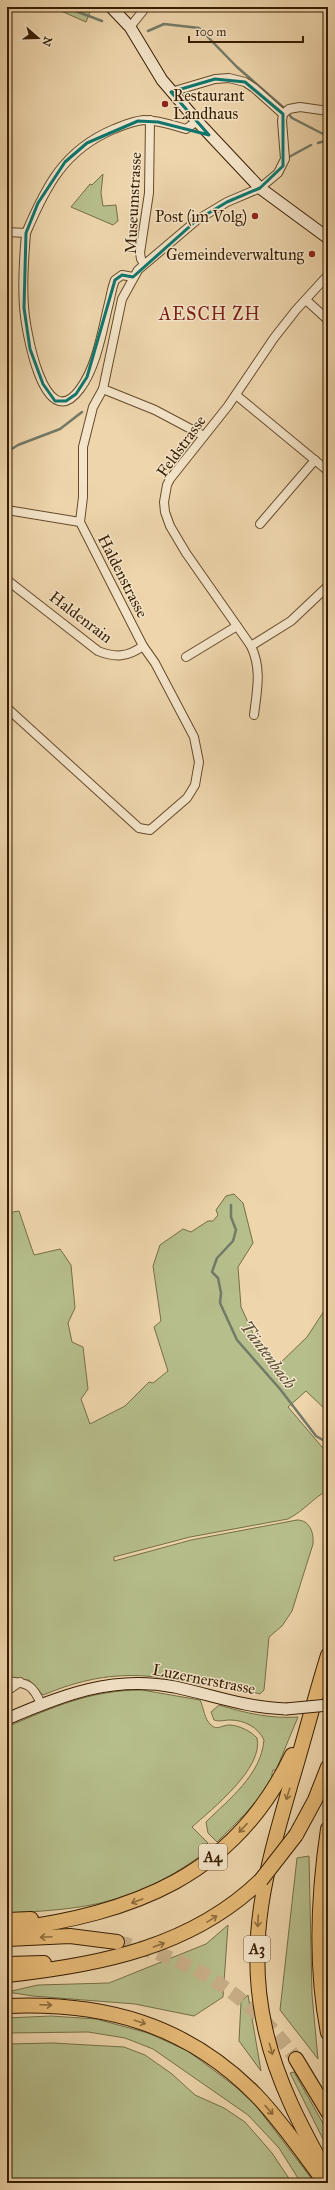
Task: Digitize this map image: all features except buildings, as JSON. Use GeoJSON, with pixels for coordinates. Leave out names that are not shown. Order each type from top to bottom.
{"type":"FeatureCollection","features":[{"type":"Feature","properties":{"kind":"highway","name":"A3"},"geometry":{"type":"LineString","coordinates":[[328,1655],[263,1885],[259,1912],[258,1979],[265,2028],[274,2059],[295,2113],[328,2175]]}},
{"type":"Feature","properties":{"kind":"highway","name":"A4"},"geometry":{"type":"LineString","coordinates":[[7,1930],[70,1920],[118,1907],[157,1892],[182,1879],[212,1858],[237,1835],[264,1803],[283,1774],[310,1716]]}},
{"type":"Feature","properties":{"kind":"highway"},"geometry":{"type":"LineString","coordinates":[[7,1975],[69,1968],[122,1956],[170,1941],[196,1928],[228,1908],[261,1880],[296,1835],[315,1800],[328,1767]]}},
{"type":"Feature","properties":{"kind":"highway"},"geometry":{"type":"LineString","coordinates":[[328,1829],[321,1886],[319,1938],[321,1989],[328,2033]]}},
{"type":"Feature","properties":{"kind":"highway"},"geometry":{"type":"LineString","coordinates":[[7,1920],[58,1916],[118,1907]]}},
{"type":"Feature","properties":{"kind":"highway"},"geometry":{"type":"LineString","coordinates":[[7,1939],[70,1936],[117,1942]]}},
{"type":"Feature","properties":{"kind":"highway"},"geometry":{"type":"LineString","coordinates":[[7,1964],[122,1956]]}},
{"type":"Feature","properties":{"kind":"highway"},"geometry":{"type":"LineString","coordinates":[[7,2006],[59,2006],[102,2011],[146,2024],[192,2044],[223,2066],[256,2096],[278,2121],[325,2183]]}},
{"type":"Feature","properties":{"kind":"highway"},"geometry":{"type":"LineString","coordinates":[[296,2059],[328,2112]]}},
{"type":"Feature","properties":{"kind":"main road"},"geometry":{"type":"LineString","coordinates":[[111,7],[130,27],[171,92],[197,121],[260,188],[328,238]]}},
{"type":"Feature","properties":{"kind":"main road","name":"Luzernerstrasse"},"geometry":{"type":"LineString","coordinates":[[7,1719],[41,1704],[87,1689],[127,1683],[175,1687],[248,1705],[286,1709],[328,1705]]}},
{"type":"Feature","properties":{"kind":"street"},"geometry":{"type":"LineString","coordinates":[[130,27],[146,7]]}},
{"type":"Feature","properties":{"kind":"street"},"geometry":{"type":"LineString","coordinates":[[171,92],[216,78],[229,78],[245,82],[286,112],[300,107],[328,111]]}},
{"type":"Feature","properties":{"kind":"street","name":"Haldenstrasse"},"geometry":{"type":"LineString","coordinates":[[7,708],[139,828],[150,830],[187,798],[195,785],[199,762],[194,737],[155,663],[143,646],[80,522],[83,497],[83,447],[93,407],[103,390],[122,299],[133,278],[144,264],[197,220],[227,202],[260,188],[278,173],[283,166],[286,112]]}},
{"type":"Feature","properties":{"kind":"street"},"geometry":{"type":"LineString","coordinates":[[133,278],[122,275],[115,280],[96,352],[87,377],[80,388],[66,401],[55,401],[50,397],[43,384],[30,349],[24,308],[26,233],[38,203],[51,180],[65,162],[87,143],[103,134],[132,122],[150,120],[186,129],[197,121]]}},
{"type":"Feature","properties":{"kind":"street","name":"Museumstrasse"},"geometry":{"type":"LineString","coordinates":[[144,264],[140,253],[149,193],[150,120]]}},
{"type":"Feature","properties":{"kind":"street"},"geometry":{"type":"LineString","coordinates":[[7,232],[26,233]]}},
{"type":"Feature","properties":{"kind":"street","name":"Feldstrasse"},"geometry":{"type":"LineString","coordinates":[[254,715],[259,674],[256,657],[251,646],[186,553],[170,526],[165,512],[164,502],[170,479],[236,395],[274,338],[328,275]]}},
{"type":"Feature","properties":{"kind":"street"},"geometry":{"type":"LineString","coordinates":[[306,300],[328,320]]}},
{"type":"Feature","properties":{"kind":"street"},"geometry":{"type":"LineString","coordinates":[[103,390],[154,410],[204,436]]}},
{"type":"Feature","properties":{"kind":"street"},"geometry":{"type":"LineString","coordinates":[[236,395],[328,471]]}},
{"type":"Feature","properties":{"kind":"street"},"geometry":{"type":"LineString","coordinates":[[260,524],[315,460]]}},
{"type":"Feature","properties":{"kind":"street"},"geometry":{"type":"LineString","coordinates":[[7,510],[80,522]]}},
{"type":"Feature","properties":{"kind":"street","name":"Haldenrain"},"geometry":{"type":"LineString","coordinates":[[7,580],[98,651],[110,656],[124,656],[143,646]]}},
{"type":"Feature","properties":{"kind":"street"},"geometry":{"type":"LineString","coordinates":[[251,646],[291,621],[328,586]]}},
{"type":"Feature","properties":{"kind":"street"},"geometry":{"type":"LineString","coordinates":[[186,657],[237,626]]}},
{"type":"Feature","properties":{"kind":"street"},"geometry":{"type":"LineString","coordinates":[[7,1681],[20,1682],[32,1687],[41,1704]]}},
{"type":"Feature","properties":{"kind":"street"},"geometry":{"type":"LineString","coordinates":[[7,1691],[20,1682]]}},
{"type":"Feature","properties":{"kind":"highlighted area"},"geometry":{"type":"Polygon","coordinates":[[[215,79],[245,82],[283,114],[283,166],[260,188],[227,202],[197,220],[133,277],[122,275],[115,280],[87,377],[76,394],[66,401],[55,401],[43,384],[30,349],[24,308],[26,233],[38,203],[65,162],[87,143],[138,121],[158,122],[209,135],[171,92],[215,79]]]}},
{"type":"Feature","properties":{"kind":"green space"},"geometry":{"type":"Polygon","coordinates":[[[52,7],[83,7],[90,12],[86,22],[52,7]]]}},
{"type":"Feature","properties":{"kind":"green space"},"geometry":{"type":"Polygon","coordinates":[[[103,174],[101,193],[103,206],[116,205],[118,221],[113,225],[71,207],[90,184],[92,185],[103,174]]]}},
{"type":"Feature","properties":{"kind":"green space"},"geometry":{"type":"Polygon","coordinates":[[[234,1194],[243,1203],[253,1243],[238,1267],[241,1307],[256,1340],[275,1368],[307,1337],[328,1305],[328,1412],[306,1391],[288,1407],[328,1454],[328,1490],[288,1519],[190,1537],[114,1557],[114,1561],[191,1540],[297,1520],[305,1522],[312,1532],[313,1544],[292,1611],[282,1626],[269,1637],[264,1690],[260,1694],[205,1679],[201,1685],[159,1677],[121,1676],[84,1681],[43,1695],[29,1680],[7,1679],[7,1213],[19,1211],[34,1255],[60,1249],[71,1265],[75,1308],[68,1323],[72,1342],[83,1347],[88,1389],[81,1399],[90,1424],[125,1406],[149,1382],[153,1383],[168,1371],[154,1327],[161,1321],[153,1266],[160,1245],[183,1229],[191,1232],[208,1221],[213,1221],[218,1215],[216,1210],[226,1196],[234,1194]]]}},
{"type":"Feature","properties":{"kind":"green space"},"geometry":{"type":"Polygon","coordinates":[[[142,1690],[200,1700],[207,1720],[213,1727],[217,1728],[229,1725],[240,1727],[257,1738],[257,1750],[253,1762],[245,1775],[223,1799],[192,1827],[208,1843],[199,1852],[202,1855],[174,1874],[128,1895],[94,1904],[59,1910],[7,1913],[7,1727],[40,1713],[89,1696],[142,1690]]]}},
{"type":"Feature","properties":{"kind":"green space"},"geometry":{"type":"Polygon","coordinates":[[[219,1705],[258,1715],[298,1717],[276,1770],[273,1770],[272,1778],[266,1788],[246,1812],[217,1842],[208,1833],[206,1822],[234,1795],[250,1775],[262,1753],[264,1740],[258,1731],[250,1725],[240,1721],[214,1720],[211,1712],[219,1705]]]}},
{"type":"Feature","properties":{"kind":"green space"},"geometry":{"type":"Polygon","coordinates":[[[309,1856],[312,1995],[318,2059],[280,2010],[297,1858],[309,1856]]]}},
{"type":"Feature","properties":{"kind":"green space"},"geometry":{"type":"Polygon","coordinates":[[[228,1925],[223,1997],[194,2016],[135,2004],[33,1996],[7,1992],[38,1985],[109,1983],[206,1944],[228,1925]]]}},
{"type":"Feature","properties":{"kind":"green space"},"geometry":{"type":"Polygon","coordinates":[[[248,1995],[261,2071],[239,2041],[241,2002],[248,1995]]]}},
{"type":"Feature","properties":{"kind":"green space"},"geometry":{"type":"Polygon","coordinates":[[[51,2016],[96,2019],[148,2033],[188,2051],[236,2087],[257,2107],[315,2183],[301,2183],[279,2148],[248,2115],[153,2049],[125,2038],[88,2032],[7,2033],[7,2018],[51,2016]]]}},
{"type":"Feature","properties":{"kind":"green space"},"geometry":{"type":"Polygon","coordinates":[[[52,2043],[124,2047],[145,2055],[172,2074],[195,2095],[224,2108],[245,2122],[272,2153],[292,2183],[7,2183],[7,2044],[52,2043]]]}},
{"type":"Feature","properties":{"kind":"green space"},"geometry":{"type":"Polygon","coordinates":[[[294,2072],[328,2132],[328,2149],[290,2073],[294,2072]]]}},
{"type":"Feature","properties":{"kind":"waterway"},"geometry":{"type":"LineString","coordinates":[[65,7],[102,21]]}},
{"type":"Feature","properties":{"kind":"waterway"},"geometry":{"type":"LineString","coordinates":[[148,31],[164,24],[199,28],[237,67],[283,107],[292,118],[327,136],[328,140]]}},
{"type":"Feature","properties":{"kind":"waterway"},"geometry":{"type":"LineString","coordinates":[[318,143],[328,140]]}},
{"type":"Feature","properties":{"kind":"waterway"},"geometry":{"type":"LineString","coordinates":[[289,157],[311,145]]}},
{"type":"Feature","properties":{"kind":"waterway"},"geometry":{"type":"LineString","coordinates":[[7,452],[18,445],[60,429],[82,412]]}},
{"type":"Feature","properties":{"kind":"waterway","name":"Täntenbach"},"geometry":{"type":"LineString","coordinates":[[231,1205],[231,1217],[236,1230],[233,1241],[217,1258],[212,1272],[218,1278],[221,1293],[220,1303],[237,1340],[280,1389],[316,1436],[328,1443]]}},
{"type":"Feature","properties":{"kind":"tunnel"},"geometry":{"type":"LineString","coordinates":[[117,1942],[145,1949],[171,1958],[195,1969],[218,1983],[260,2016],[296,2059]]}},
{"type":"Feature","properties":{"kind":"place","name":"Restaurant Landhaus"},"geometry":{"type":"Point","coordinates":[165,104]}},
{"type":"Feature","properties":{"kind":"place","name":"Post (im Volg)"},"geometry":{"type":"Point","coordinates":[255,216]}},
{"type":"Feature","properties":{"kind":"place","name":"Gemeindeverwaltung"},"geometry":{"type":"Point","coordinates":[312,254]}},
{"type":"Feature","properties":{"kind":"district","name":"AESCH ZH"},"geometry":{"type":"Point","coordinates":[210,314]}}]}
